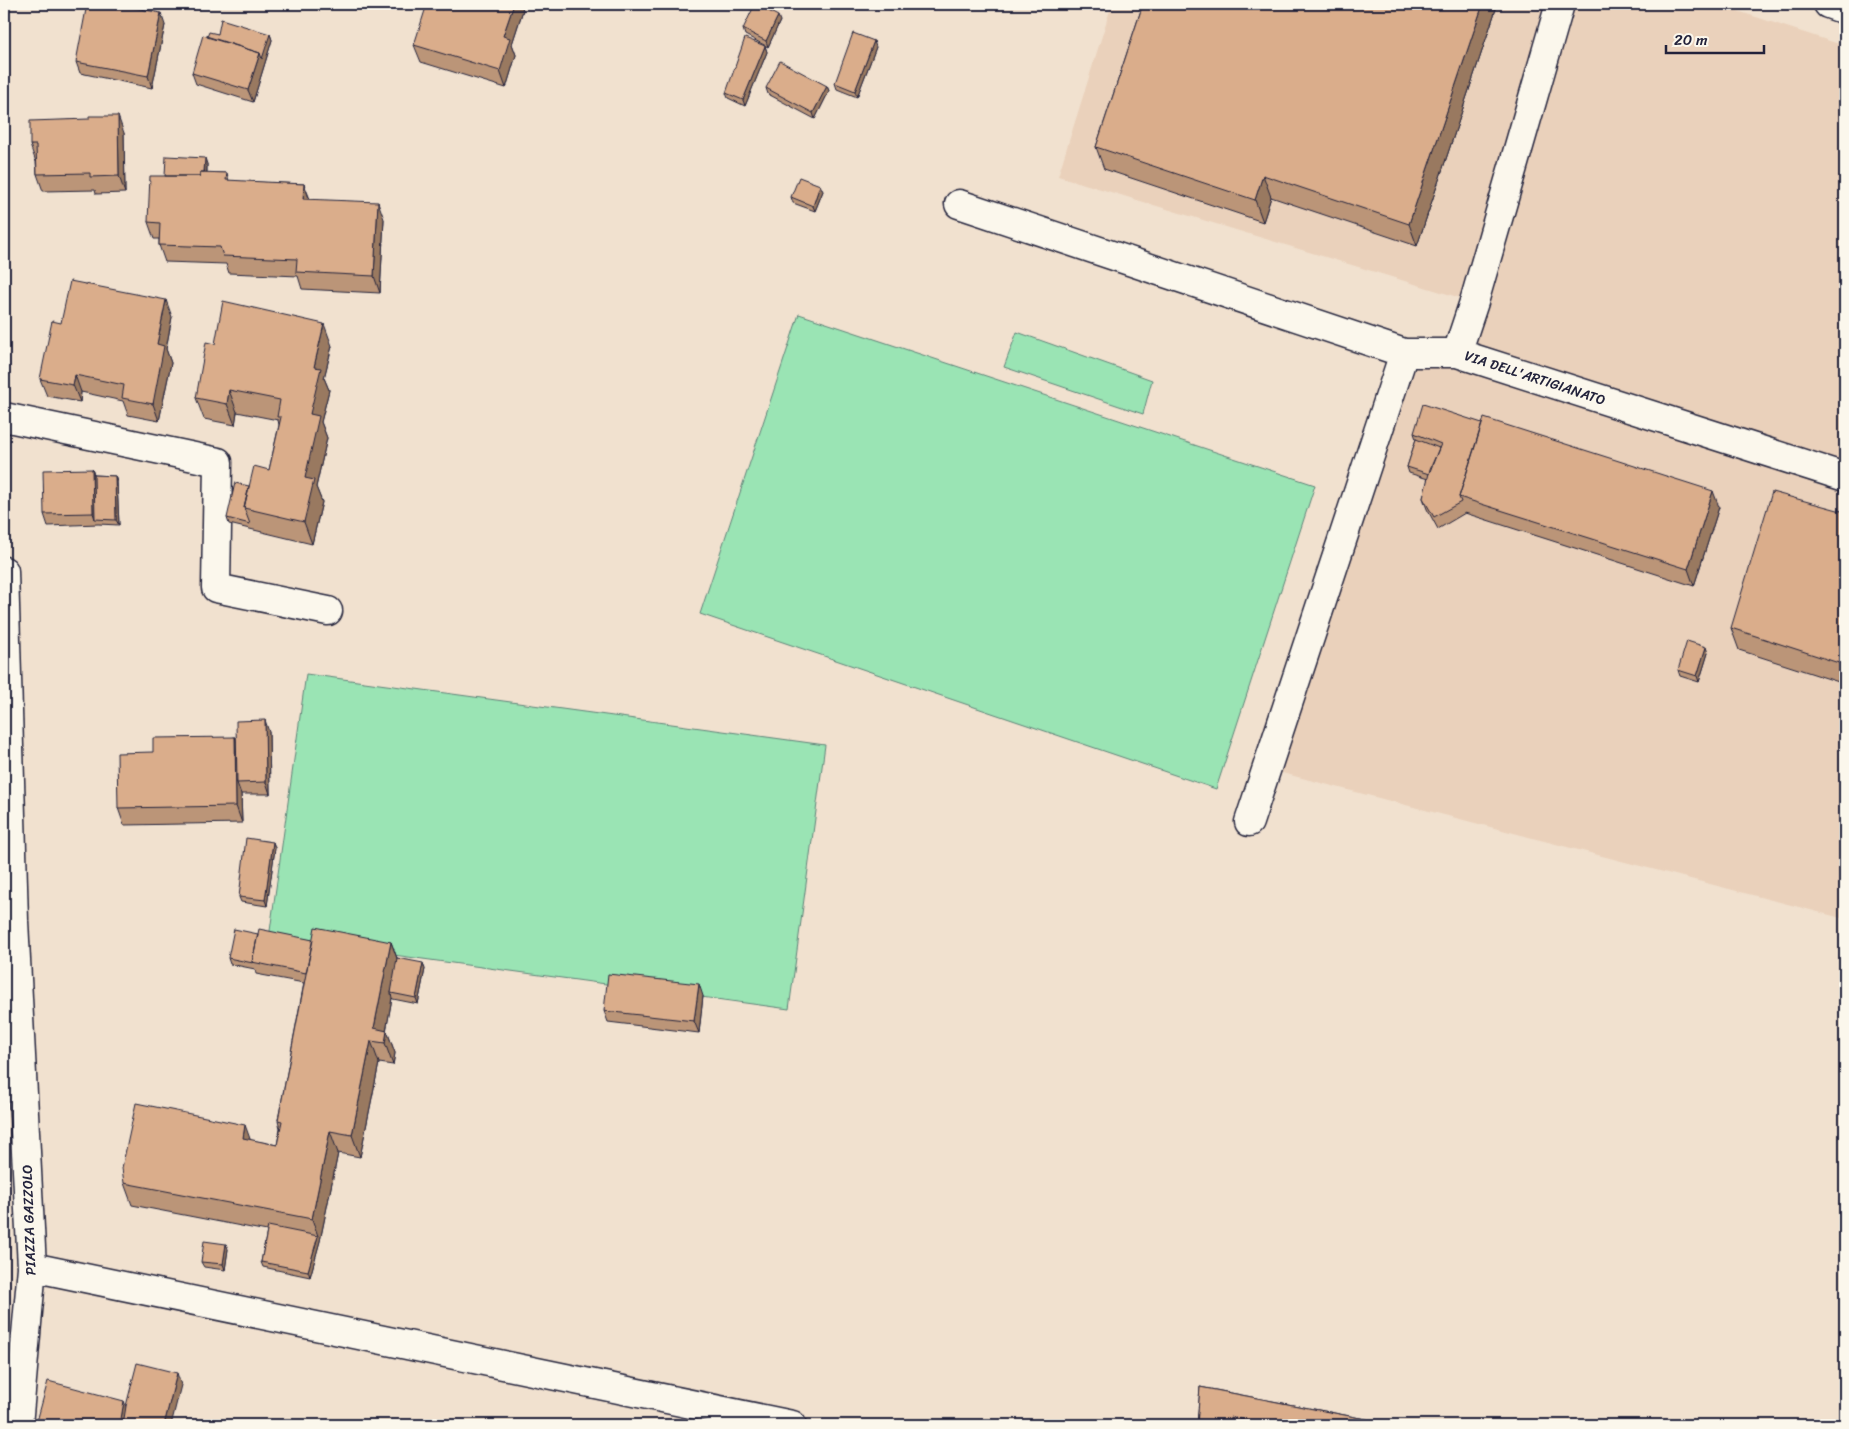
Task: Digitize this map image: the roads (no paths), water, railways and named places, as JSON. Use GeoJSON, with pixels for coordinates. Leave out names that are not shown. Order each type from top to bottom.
{"type":"FeatureCollection","features":[{"type":"Feature","properties":{"kind":"street","name":"VIA DELL'ARTIGIANATO"},"geometry":{"type":"LineString","coordinates":[[1560,4],[1457,353],[1845,477]]}},
{"type":"Feature","properties":{"kind":"street"},"geometry":{"type":"LineString","coordinates":[[1828,4],[1845,10]]}},
{"type":"Feature","properties":{"kind":"street"},"geometry":{"type":"LineString","coordinates":[[959,204],[1404,353],[1457,353]]}},
{"type":"Feature","properties":{"kind":"street"},"geometry":{"type":"LineString","coordinates":[[1249,822],[1404,353]]}},
{"type":"Feature","properties":{"kind":"street"},"geometry":{"type":"LineString","coordinates":[[4,417],[218,462],[216,588],[328,611]]}},
{"type":"Feature","properties":{"kind":"street","name":"PIAZZA GAZZOLO"},"geometry":{"type":"LineString","coordinates":[[4,571],[14,911],[32,1267],[18,1425]]}},
{"type":"Feature","properties":{"kind":"street"},"geometry":{"type":"LineString","coordinates":[[32,1267],[792,1425]]}}]}
